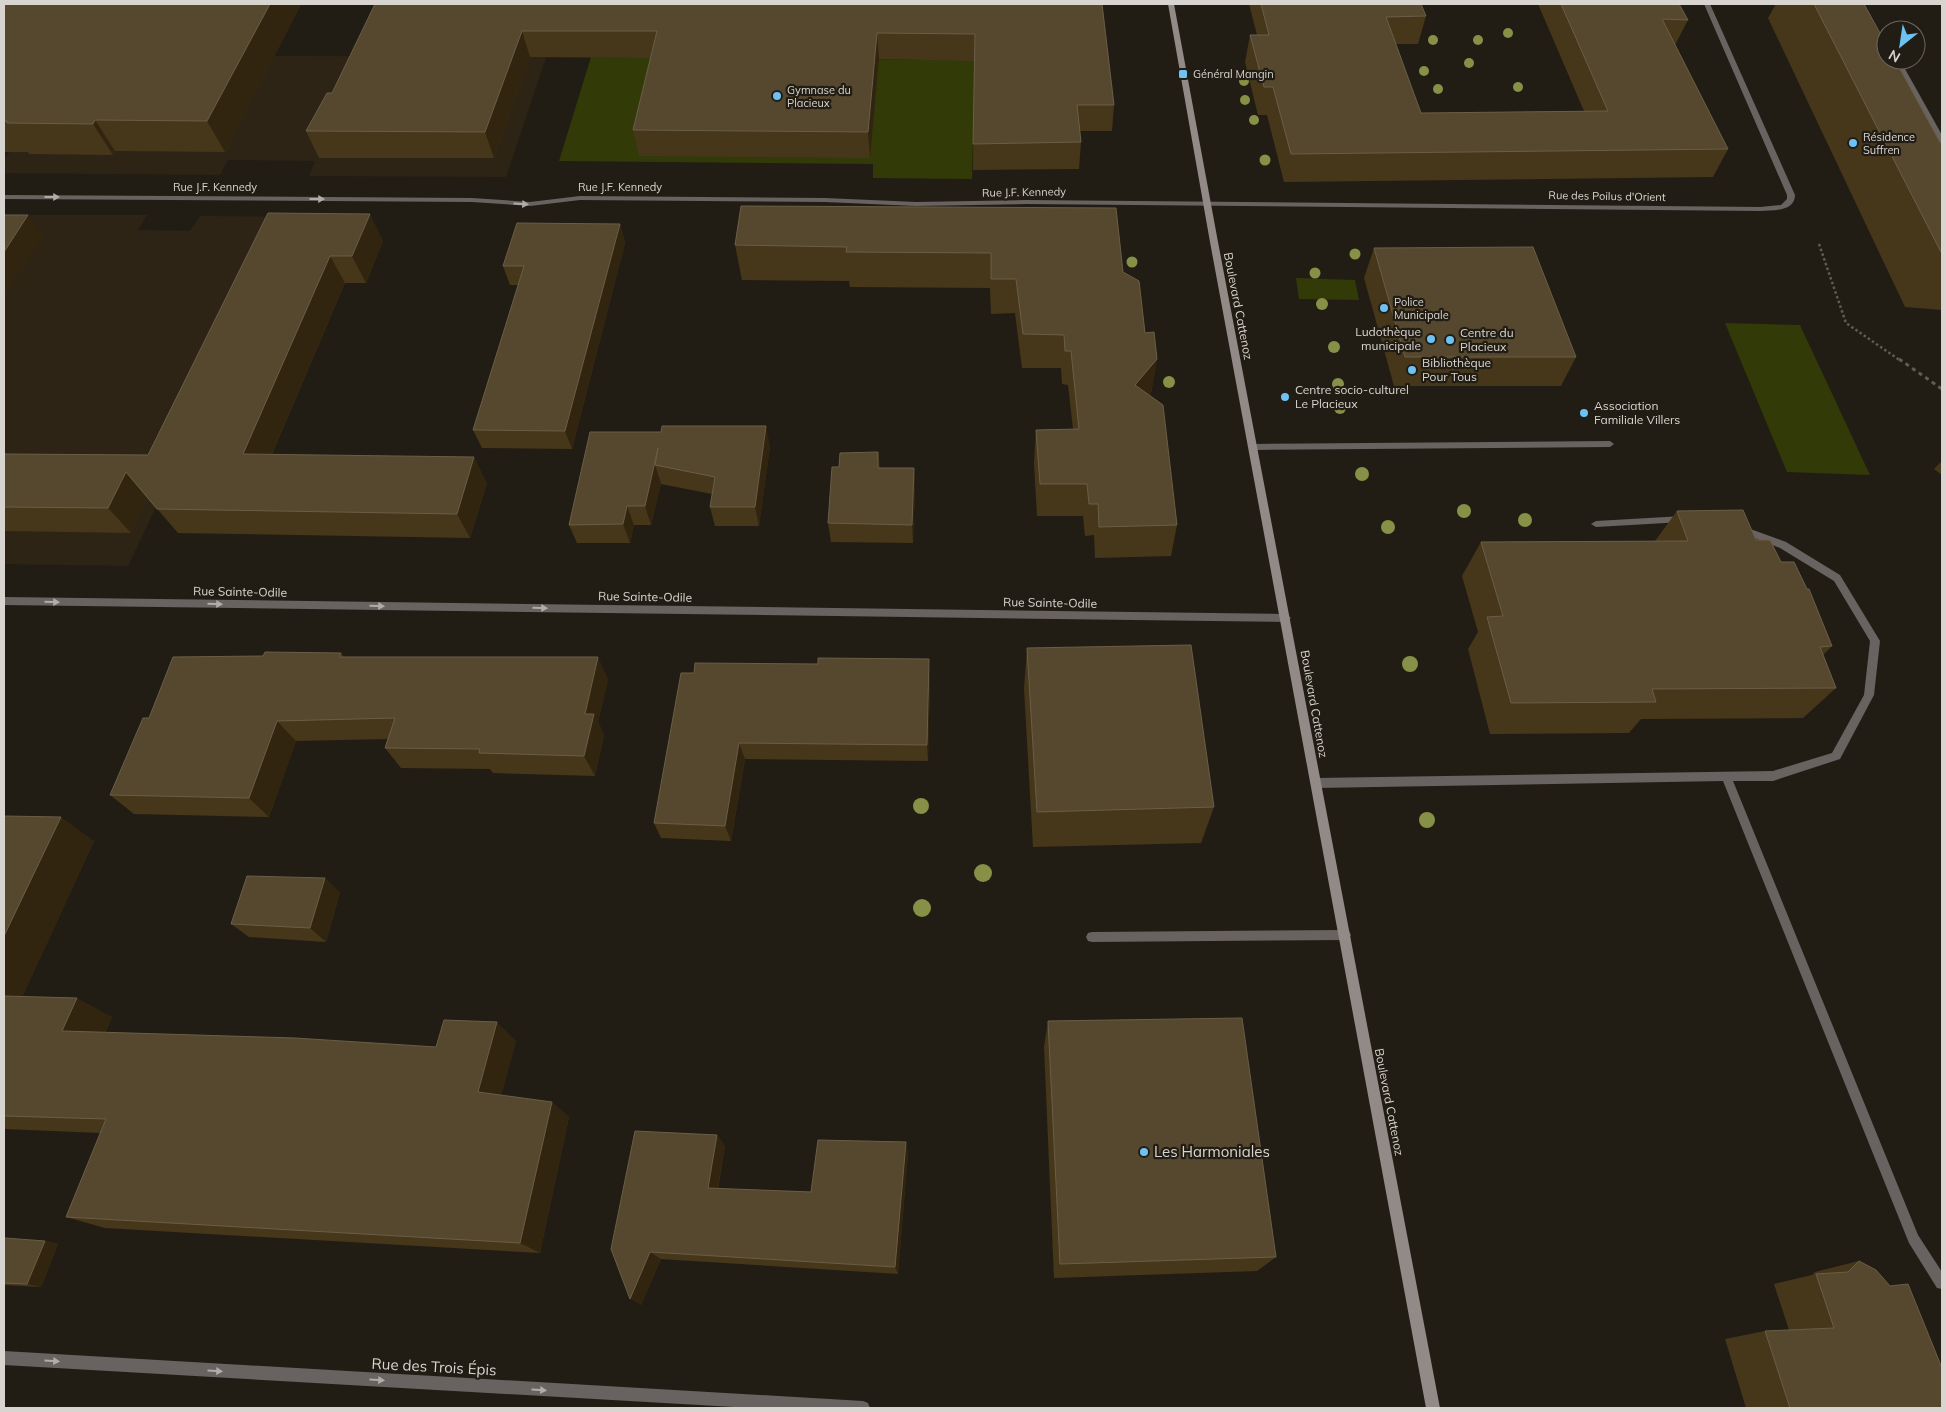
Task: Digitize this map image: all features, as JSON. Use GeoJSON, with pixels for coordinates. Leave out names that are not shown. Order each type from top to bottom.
{"type":"FeatureCollection","features":[{"type":"Feature","properties":{"kind":"street","name":"Boulevard Cattenoz"},"geometry":{"type":"LineString","coordinates":[[1171,4],[1206,202],[1286,618],[1433,1408]]}},
{"type":"Feature","properties":{"kind":"street","name":"Rue des Poilus d'Orient"},"geometry":{"type":"LineString","coordinates":[[1206,202],[1775,209],[1783,207],[1789,204],[1791,195],[1707,4]]}},
{"type":"Feature","properties":{"kind":"street"},"geometry":{"type":"LineString","coordinates":[[1903,70],[1942,141]]}},
{"type":"Feature","properties":{"kind":"street","name":"Rue J.F. Kennedy"},"geometry":{"type":"LineString","coordinates":[[4,197],[472,200],[530,204],[580,198],[825,200],[916,204],[1206,202]]}},
{"type":"Feature","properties":{"kind":"street"},"geometry":{"type":"LineString","coordinates":[[1253,447],[1610,444]]}},
{"type":"Feature","properties":{"kind":"street"},"geometry":{"type":"LineString","coordinates":[[1596,524],[1691,519]]}},
{"type":"Feature","properties":{"kind":"street"},"geometry":{"type":"LineString","coordinates":[[1316,783],[1773,776],[1836,756],[1868,695],[1875,641],[1837,578],[1783,545],[1728,525]]}},
{"type":"Feature","properties":{"kind":"street","name":"Rue Sainte-Odile"},"geometry":{"type":"LineString","coordinates":[[4,601],[1286,618]]}},
{"type":"Feature","properties":{"kind":"street"},"geometry":{"type":"LineString","coordinates":[[1726,776],[1913,1239],[1942,1283]]}},
{"type":"Feature","properties":{"kind":"street"},"geometry":{"type":"LineString","coordinates":[[1092,937],[1345,935]]}},
{"type":"Feature","properties":{"kind":"street","name":"Rue des Trois Épis"},"geometry":{"type":"LineString","coordinates":[[4,1358],[863,1408]]}},
{"type":"Feature","properties":{"kind":"path"},"geometry":{"type":"LineString","coordinates":[[1819,244],[1846,323],[1942,390]]}},
{"type":"Feature","properties":{"kind":"shaded area"},"geometry":{"type":"Polygon","coordinates":[[[275,56],[546,57],[506,177],[309,176],[315,161],[228,160],[220,175],[4,173],[4,160],[10,151],[275,56]]]}},
{"type":"Feature","properties":{"kind":"shaded area"},"geometry":{"type":"Polygon","coordinates":[[[4,215],[147,215],[138,230],[190,231],[200,216],[293,217],[128,566],[4,564],[4,215]]]}},
{"type":"Feature","properties":{"kind":"green space","name":"Gymnase du Placieux"},"geometry":{"type":"Polygon","coordinates":[[[591,57],[975,60],[972,179],[873,178],[873,164],[559,161],[591,57]]]}},
{"type":"Feature","properties":{"kind":"green space"},"geometry":{"type":"Polygon","coordinates":[[[1296,278],[1355,280],[1359,300],[1299,299],[1296,278]]]}},
{"type":"Feature","properties":{"kind":"green space"},"geometry":{"type":"Polygon","coordinates":[[[1725,323],[1800,325],[1870,475],[1787,472],[1725,323]]]}},
{"type":"Feature","properties":{"kind":"building"},"geometry":{"type":"Polygon","coordinates":[[[4,4],[270,4],[207,121],[95,120],[93,124],[7,123],[7,121],[4,121],[4,4]]]}},
{"type":"Feature","properties":{"kind":"building"},"geometry":{"type":"Polygon","coordinates":[[[375,4],[1102,4],[1114,105],[1077,105],[1081,142],[973,144],[975,34],[877,33],[868,132],[633,130],[657,31],[522,31],[485,132],[306,131],[327,93],[332,93],[375,4]]]}},
{"type":"Feature","properties":{"kind":"building"},"geometry":{"type":"Polygon","coordinates":[[[1261,4],[1421,4],[1426,16],[1386,17],[1421,113],[1608,111],[1561,4],[1679,4],[1688,20],[1662,19],[1728,149],[1291,154],[1273,87],[1264,87],[1250,35],[1269,35],[1261,4]]]}},
{"type":"Feature","properties":{"kind":"building"},"geometry":{"type":"Polygon","coordinates":[[[1814,4],[1864,4],[1876,26],[1876,70],[1900,70],[1942,146],[1942,254],[1814,4]]]}},
{"type":"Feature","properties":{"kind":"building"},"geometry":{"type":"Polygon","coordinates":[[[741,206],[1116,208],[1123,272],[1139,281],[1145,333],[1154,332],[1157,359],[1135,385],[1163,405],[1177,525],[1099,527],[1098,504],[1089,504],[1087,484],[1040,484],[1036,430],[1079,429],[1071,351],[1065,351],[1064,335],[1023,334],[1016,279],[991,279],[991,253],[846,252],[847,247],[735,245],[741,206]]]}},
{"type":"Feature","properties":{"kind":"building"},"geometry":{"type":"Polygon","coordinates":[[[268,213],[370,214],[352,256],[330,256],[243,454],[474,457],[457,514],[157,509],[126,472],[108,508],[4,507],[4,454],[148,455],[268,213]]]}},
{"type":"Feature","properties":{"kind":"building"},"geometry":{"type":"Polygon","coordinates":[[[4,215],[28,215],[4,252],[4,215]]]}},
{"type":"Feature","properties":{"kind":"building"},"geometry":{"type":"Polygon","coordinates":[[[517,223],[620,224],[565,431],[473,430],[524,266],[503,266],[517,223]]]}},
{"type":"Feature","properties":{"kind":"building"},"geometry":{"type":"Polygon","coordinates":[[[1533,247],[1576,357],[1405,357],[1374,248],[1533,247]]]}},
{"type":"Feature","properties":{"kind":"building"},"geometry":{"type":"Polygon","coordinates":[[[662,426],[766,426],[755,507],[710,507],[715,477],[655,465],[658,448],[645,506],[627,506],[623,524],[569,525],[590,432],[661,432],[662,426]]]}},
{"type":"Feature","properties":{"kind":"building"},"geometry":{"type":"Polygon","coordinates":[[[878,452],[878,468],[914,468],[912,525],[828,523],[832,467],[839,467],[840,453],[878,452]]]}},
{"type":"Feature","properties":{"kind":"building"},"geometry":{"type":"Polygon","coordinates":[[[1743,510],[1756,540],[1770,540],[1781,562],[1794,562],[1807,589],[1809,589],[1832,646],[1820,647],[1836,688],[1652,689],[1656,702],[1511,703],[1487,617],[1503,616],[1481,542],[1688,541],[1677,511],[1743,510]]]}},
{"type":"Feature","properties":{"kind":"building"},"geometry":{"type":"Polygon","coordinates":[[[1191,645],[1214,807],[1037,812],[1027,648],[1191,645]]]}},
{"type":"Feature","properties":{"kind":"building"},"geometry":{"type":"Polygon","coordinates":[[[265,652],[341,653],[339,657],[598,657],[585,714],[594,714],[584,756],[479,753],[480,749],[385,748],[395,718],[277,721],[249,798],[110,795],[143,718],[149,718],[173,657],[263,656],[265,652]]]}},
{"type":"Feature","properties":{"kind":"building"},"geometry":{"type":"Polygon","coordinates":[[[818,658],[929,659],[927,745],[739,743],[725,826],[654,823],[681,673],[694,673],[695,663],[818,664],[818,658]]]}},
{"type":"Feature","properties":{"kind":"building"},"geometry":{"type":"Polygon","coordinates":[[[4,816],[61,817],[4,936],[4,816]]]}},
{"type":"Feature","properties":{"kind":"building"},"geometry":{"type":"Polygon","coordinates":[[[247,876],[325,878],[310,928],[231,924],[247,876]]]}},
{"type":"Feature","properties":{"kind":"building"},"geometry":{"type":"Polygon","coordinates":[[[4,996],[77,998],[62,1031],[295,1038],[436,1047],[444,1020],[497,1022],[478,1092],[552,1102],[520,1243],[66,1217],[106,1119],[4,1116],[4,996]]]}},
{"type":"Feature","properties":{"kind":"building","name":"Les Harmoniales"},"geometry":{"type":"Polygon","coordinates":[[[1242,1018],[1276,1257],[1060,1264],[1048,1021],[1242,1018]]]}},
{"type":"Feature","properties":{"kind":"building"},"geometry":{"type":"Polygon","coordinates":[[[635,1131],[717,1135],[708,1188],[811,1192],[818,1140],[906,1142],[895,1267],[650,1252],[630,1299],[611,1249],[635,1131]]]}},
{"type":"Feature","properties":{"kind":"building"},"geometry":{"type":"Polygon","coordinates":[[[5,1238],[45,1241],[27,1284],[4,1283],[5,1238]]]}},
{"type":"Feature","properties":{"kind":"building"},"geometry":{"type":"Polygon","coordinates":[[[1859,1261],[1876,1270],[1890,1286],[1908,1284],[1942,1368],[1942,1408],[1790,1408],[1765,1331],[1834,1328],[1816,1274],[1848,1272],[1859,1261]]]}},
{"type":"Feature","properties":{"kind":"place","name":"Général Mangin"},"geometry":{"type":"Point","coordinates":[1183,74]}},
{"type":"Feature","properties":{"kind":"place","name":"Gymnase du Placieux"},"geometry":{"type":"Point","coordinates":[777,96]}},
{"type":"Feature","properties":{"kind":"place","name":"Résidence Suffren"},"geometry":{"type":"Point","coordinates":[1853,143]}},
{"type":"Feature","properties":{"kind":"place","name":"Police Municipale"},"geometry":{"type":"Point","coordinates":[1384,308]}},
{"type":"Feature","properties":{"kind":"place","name":"Ludothèque municipale"},"geometry":{"type":"Point","coordinates":[1431,339]}},
{"type":"Feature","properties":{"kind":"place","name":"Centre du Placieux"},"geometry":{"type":"Point","coordinates":[1450,340]}},
{"type":"Feature","properties":{"kind":"place","name":"Bibliothèque Pour Tous"},"geometry":{"type":"Point","coordinates":[1412,370]}},
{"type":"Feature","properties":{"kind":"place","name":"Centre socio-culturel Le Placieux"},"geometry":{"type":"Point","coordinates":[1285,397]}},
{"type":"Feature","properties":{"kind":"place","name":"Association Familiale Villers"},"geometry":{"type":"Point","coordinates":[1584,413]}},
{"type":"Feature","properties":{"kind":"place","name":"Les Harmoniales"},"geometry":{"type":"Point","coordinates":[1144,1152]}}]}
